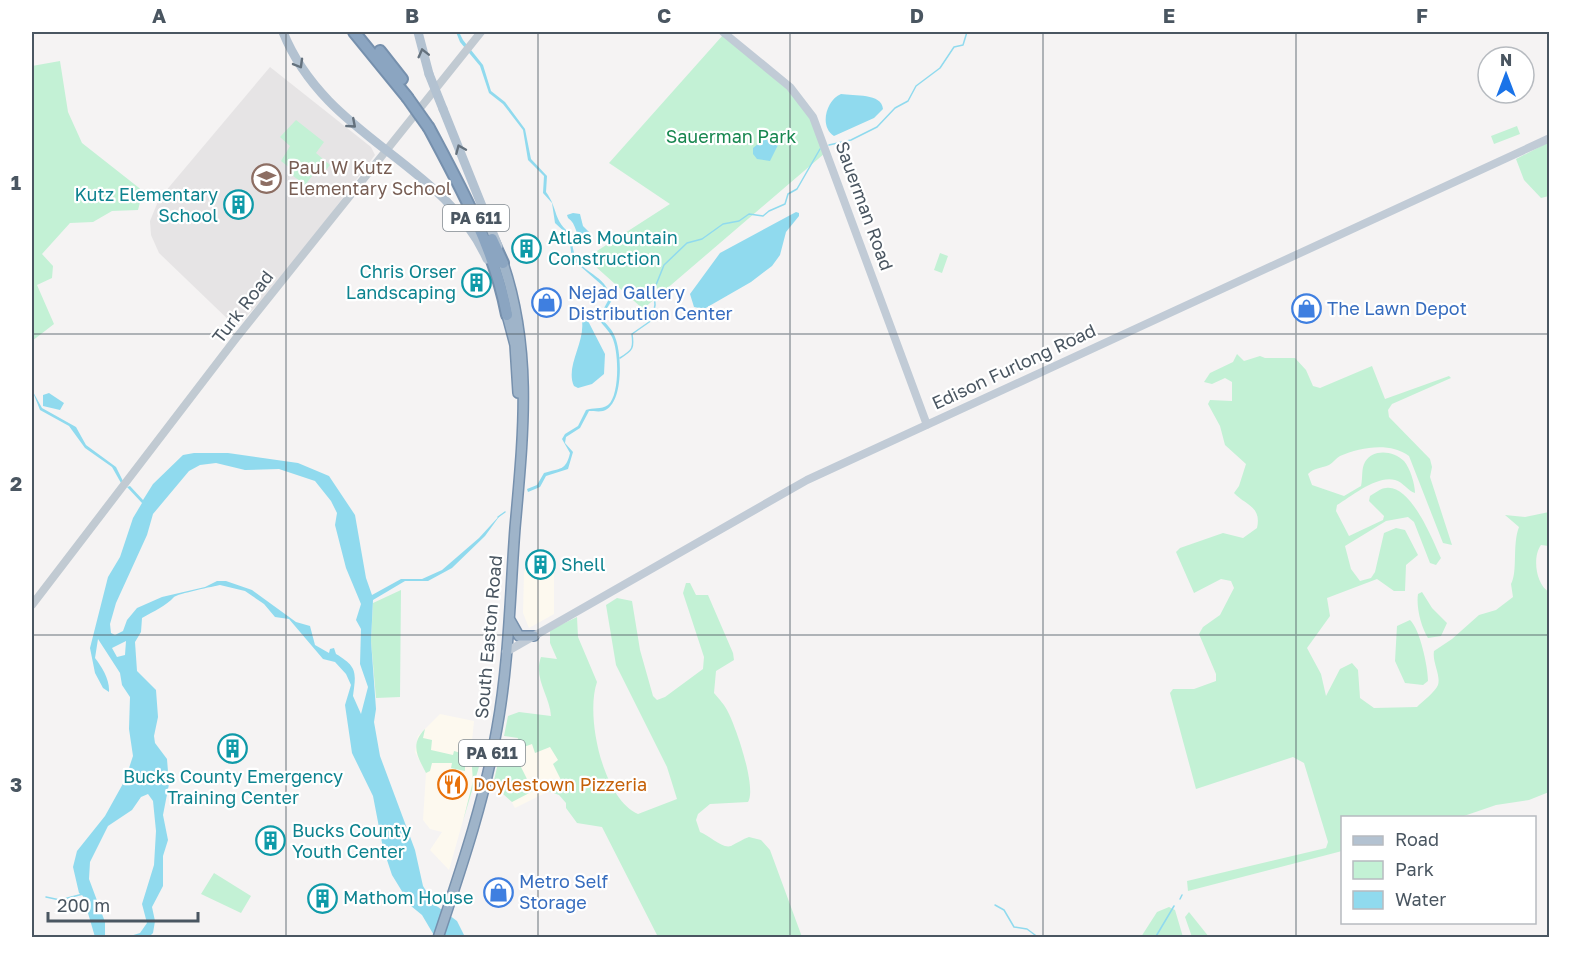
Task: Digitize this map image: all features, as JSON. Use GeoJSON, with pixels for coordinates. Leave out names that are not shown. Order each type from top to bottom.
{"type":"FeatureCollection","features":[{"type":"Feature","properties":{"kind":"highway","name":"PA 611"},"geometry":{"type":"LineString","coordinates":[[354,32],[409,94]]}},
{"type":"Feature","properties":{"kind":"highway","name":"PA 611"},"geometry":{"type":"LineString","coordinates":[[364,32],[430,125],[466,183],[503,263]]}},
{"type":"Feature","properties":{"kind":"highway","name":"PA 611"},"geometry":{"type":"LineString","coordinates":[[430,125],[482,230],[496,267],[507,315]]}},
{"type":"Feature","properties":{"kind":"highway","name":"South Easton Road"},"geometry":{"type":"LineString","coordinates":[[438,938],[495,739],[506,652],[524,391],[522,343],[517,313],[503,263]]}},
{"type":"Feature","properties":{"kind":"highway","name":"South Easton Road"},"geometry":{"type":"LineString","coordinates":[[507,315],[515,345],[521,440]]}},
{"type":"Feature","properties":{"kind":"highway"},"geometry":{"type":"LineString","coordinates":[[509,615],[516,634],[525,638],[534,636]]}},
{"type":"Feature","properties":{"kind":"main road","name":"South Easton Road"},"geometry":{"type":"LineString","coordinates":[[283,32],[300,66],[320,94],[448,203],[467,224],[484,253],[507,315]]}},
{"type":"Feature","properties":{"kind":"main road","name":"South Easton Road"},"geometry":{"type":"LineString","coordinates":[[418,32],[429,74],[481,199],[503,263]]}},
{"type":"Feature","properties":{"kind":"main road","name":"Sauerman Road"},"geometry":{"type":"LineString","coordinates":[[723,32],[790,87],[813,117],[927,425]]}},
{"type":"Feature","properties":{"kind":"main road","name":"Edison Furlong Road"},"geometry":{"type":"LineString","coordinates":[[506,652],[794,487],[1550,138]]}},
{"type":"Feature","properties":{"kind":"street","name":"Turk Road"},"geometry":{"type":"LineString","coordinates":[[32,605],[237,337],[482,32]]}},
{"type":"Feature","properties":{"kind":"shaded area","name":"Paul W Kutz Elementary School"},"geometry":{"type":"Polygon","coordinates":[[[270,67],[371,147],[375,155],[278,284],[236,327],[159,253],[151,235],[150,221],[159,199],[270,67]]]}},
{"type":"Feature","properties":{"kind":"shaded area"},"geometry":{"type":"Polygon","coordinates":[[[533,562],[547,563],[554,570],[554,614],[529,628],[523,613],[524,572],[533,562]]]}},
{"type":"Feature","properties":{"kind":"shaded area"},"geometry":{"type":"Polygon","coordinates":[[[440,714],[474,721],[472,741],[481,757],[449,870],[430,850],[442,832],[430,829],[423,820],[426,773],[415,752],[418,736],[440,714]]]}},
{"type":"Feature","properties":{"kind":"shaded area"},"geometry":{"type":"Polygon","coordinates":[[[549,736],[575,778],[515,808],[510,799],[493,785],[499,758],[513,752],[518,737],[549,736]]]}},
{"type":"Feature","properties":{"kind":"green space","name":"Sauerman Park"},"geometry":{"type":"Polygon","coordinates":[[[723,35],[788,89],[811,119],[825,153],[643,309],[586,258],[670,204],[609,163],[723,35]]]}},
{"type":"Feature","properties":{"kind":"green space"},"geometry":{"type":"Polygon","coordinates":[[[60,61],[68,112],[82,143],[143,191],[138,210],[112,211],[93,222],[70,223],[42,254],[53,266],[52,278],[37,285],[54,324],[32,341],[32,66],[60,61]]]}},
{"type":"Feature","properties":{"kind":"green space"},"geometry":{"type":"Polygon","coordinates":[[[296,120],[324,142],[316,153],[330,165],[322,175],[316,171],[305,185],[288,172],[290,168],[281,161],[290,146],[280,137],[296,120]]]}},
{"type":"Feature","properties":{"kind":"green space"},"geometry":{"type":"Polygon","coordinates":[[[1517,126],[1520,134],[1494,144],[1491,136],[1517,126]]]}},
{"type":"Feature","properties":{"kind":"green space"},"geometry":{"type":"Polygon","coordinates":[[[1549,142],[1549,196],[1541,198],[1524,180],[1516,159],[1549,142]]]}},
{"type":"Feature","properties":{"kind":"green space"},"geometry":{"type":"Polygon","coordinates":[[[940,253],[948,256],[942,273],[934,270],[940,253]]]}},
{"type":"Feature","properties":{"kind":"green space"},"geometry":{"type":"Polygon","coordinates":[[[1237,354],[1244,361],[1260,356],[1295,358],[1306,370],[1313,386],[1320,388],[1372,366],[1385,399],[1449,376],[1451,378],[1392,404],[1388,410],[1389,417],[1430,459],[1432,467],[1430,477],[1452,545],[1443,543],[1409,456],[1401,452],[1384,447],[1357,450],[1340,456],[1329,465],[1315,469],[1308,474],[1312,485],[1344,496],[1361,486],[1365,462],[1373,455],[1384,452],[1400,458],[1410,472],[1415,493],[1401,483],[1388,479],[1365,487],[1337,505],[1336,511],[1349,536],[1383,520],[1384,516],[1369,501],[1370,496],[1384,488],[1395,489],[1404,495],[1420,515],[1441,558],[1436,565],[1430,563],[1414,522],[1408,517],[1386,521],[1345,546],[1351,569],[1360,581],[1371,578],[1375,572],[1384,533],[1396,528],[1405,530],[1418,555],[1406,565],[1405,591],[1394,591],[1377,579],[1327,598],[1330,616],[1307,648],[1321,674],[1326,696],[1340,669],[1352,663],[1358,670],[1360,698],[1374,708],[1417,707],[1438,685],[1434,651],[1452,639],[1479,615],[1496,610],[1513,597],[1511,584],[1519,527],[1505,515],[1525,517],[1549,512],[1549,546],[1541,545],[1536,563],[1538,577],[1549,592],[1549,792],[1529,800],[1496,805],[1464,816],[1341,816],[1341,851],[1188,891],[1187,881],[1326,848],[1328,842],[1304,763],[1293,757],[1196,789],[1170,693],[1173,689],[1194,689],[1216,681],[1216,674],[1199,634],[1203,627],[1220,615],[1234,588],[1231,581],[1221,579],[1194,593],[1176,552],[1180,548],[1223,533],[1243,538],[1257,528],[1255,510],[1234,493],[1239,486],[1246,464],[1225,445],[1220,426],[1208,404],[1210,400],[1232,401],[1232,382],[1225,378],[1212,384],[1204,382],[1210,373],[1233,362],[1237,354]]]}},
{"type":"Feature","properties":{"kind":"green space"},"geometry":{"type":"Polygon","coordinates":[[[686,583],[690,583],[696,595],[708,595],[733,653],[734,660],[716,671],[714,693],[732,720],[750,784],[748,802],[710,804],[698,814],[696,820],[700,832],[724,846],[731,846],[749,837],[761,840],[770,850],[802,937],[658,937],[602,827],[577,823],[559,795],[548,791],[563,784],[553,764],[558,760],[550,747],[535,753],[532,744],[521,748],[522,752],[518,755],[525,763],[520,765],[533,791],[512,802],[493,785],[499,758],[513,752],[518,738],[504,736],[508,716],[519,712],[551,716],[540,680],[541,657],[557,659],[550,643],[550,630],[577,617],[578,637],[597,682],[593,715],[595,735],[606,775],[615,792],[638,814],[677,799],[667,767],[616,665],[606,605],[617,598],[632,601],[640,650],[653,696],[657,700],[665,697],[703,669],[704,657],[683,593],[686,583]]]}},
{"type":"Feature","properties":{"kind":"green space"},"geometry":{"type":"Polygon","coordinates":[[[401,590],[400,697],[376,698],[371,641],[373,603],[401,590]]]}},
{"type":"Feature","properties":{"kind":"green space"},"geometry":{"type":"Polygon","coordinates":[[[1422,592],[1432,608],[1447,623],[1441,636],[1428,638],[1423,628],[1418,605],[1418,594],[1422,592]]]}},
{"type":"Feature","properties":{"kind":"green space"},"geometry":{"type":"Polygon","coordinates":[[[1410,620],[1417,631],[1427,667],[1428,681],[1423,685],[1405,683],[1395,661],[1397,626],[1410,620]]]}},
{"type":"Feature","properties":{"kind":"green space"},"geometry":{"type":"Polygon","coordinates":[[[425,729],[423,738],[432,740],[431,750],[453,755],[454,751],[461,753],[465,748],[465,771],[451,768],[452,763],[432,763],[430,771],[426,773],[416,750],[420,734],[425,729]]]}},
{"type":"Feature","properties":{"kind":"green space"},"geometry":{"type":"Polygon","coordinates":[[[474,750],[479,751],[481,760],[463,821],[473,781],[471,754],[474,750]]]}},
{"type":"Feature","properties":{"kind":"green space"},"geometry":{"type":"Polygon","coordinates":[[[214,873],[251,896],[241,913],[201,894],[214,873]]]}},
{"type":"Feature","properties":{"kind":"green space"},"geometry":{"type":"Polygon","coordinates":[[[1169,907],[1175,910],[1183,937],[1141,937],[1157,912],[1169,907]]]}},
{"type":"Feature","properties":{"kind":"green space"},"geometry":{"type":"Polygon","coordinates":[[[1189,912],[1209,937],[1192,937],[1185,917],[1189,912]]]}},
{"type":"Feature","properties":{"kind":"water"},"geometry":{"type":"Polygon","coordinates":[[[456,32],[459,32],[483,65],[491,91],[505,102],[525,129],[531,159],[547,176],[546,192],[553,204],[558,220],[572,235],[573,249],[577,259],[608,289],[612,300],[601,318],[613,332],[619,354],[620,378],[615,399],[610,407],[603,411],[589,411],[580,428],[566,437],[565,443],[573,452],[568,469],[546,476],[540,487],[528,492],[527,489],[537,485],[544,473],[564,466],[570,453],[562,439],[565,434],[578,426],[586,410],[605,407],[612,400],[617,372],[616,352],[612,337],[598,319],[609,299],[603,286],[572,259],[569,236],[555,223],[552,203],[543,193],[544,176],[528,160],[523,130],[503,104],[489,93],[480,66],[460,42],[456,32]]]}},
{"type":"Feature","properties":{"kind":"water"},"geometry":{"type":"Polygon","coordinates":[[[841,94],[873,98],[878,100],[883,109],[874,118],[834,136],[829,132],[826,114],[831,102],[841,94]]]}},
{"type":"Feature","properties":{"kind":"water"},"geometry":{"type":"Polygon","coordinates":[[[765,138],[778,145],[770,161],[757,159],[753,154],[753,148],[765,138]]]}},
{"type":"Feature","properties":{"kind":"water"},"geometry":{"type":"Polygon","coordinates":[[[796,212],[799,216],[786,232],[780,255],[772,266],[751,282],[704,309],[694,307],[690,294],[720,253],[796,212]]]}},
{"type":"Feature","properties":{"kind":"water"},"geometry":{"type":"Polygon","coordinates":[[[580,214],[583,226],[591,234],[591,241],[583,242],[580,239],[567,215],[580,214]]]}},
{"type":"Feature","properties":{"kind":"water"},"geometry":{"type":"Polygon","coordinates":[[[586,317],[605,354],[604,374],[592,384],[578,388],[574,386],[572,371],[581,338],[582,321],[586,317]]]}},
{"type":"Feature","properties":{"kind":"water"},"geometry":{"type":"Polygon","coordinates":[[[32,390],[42,408],[76,427],[86,445],[116,467],[123,481],[121,483],[112,467],[85,448],[69,426],[40,410],[32,390]]]}},
{"type":"Feature","properties":{"kind":"water"},"geometry":{"type":"Polygon","coordinates":[[[49,393],[64,403],[60,410],[43,406],[43,395],[49,393]]]}},
{"type":"Feature","properties":{"kind":"water"},"geometry":{"type":"Polygon","coordinates":[[[228,453],[298,463],[329,476],[355,515],[366,578],[372,595],[401,579],[422,579],[442,570],[479,538],[501,514],[485,536],[452,568],[428,581],[405,581],[373,600],[371,641],[376,709],[374,722],[380,756],[415,850],[423,886],[434,904],[457,921],[465,937],[435,937],[422,915],[411,906],[392,875],[383,848],[373,796],[352,753],[345,705],[351,685],[346,674],[335,662],[323,659],[289,619],[275,617],[264,604],[245,591],[220,585],[174,597],[164,606],[142,618],[141,632],[135,642],[137,671],[156,690],[158,717],[154,736],[155,743],[167,759],[169,784],[163,815],[168,840],[163,856],[163,886],[152,907],[155,921],[153,933],[149,937],[127,937],[140,933],[147,923],[142,904],[154,865],[156,831],[153,801],[148,794],[141,797],[132,810],[108,826],[90,862],[89,879],[105,922],[105,937],[95,937],[83,896],[79,893],[73,867],[77,851],[105,816],[125,780],[133,756],[129,729],[130,697],[122,685],[120,673],[98,639],[95,658],[107,678],[109,692],[103,688],[95,673],[90,648],[108,577],[120,557],[133,518],[142,503],[127,487],[130,486],[143,500],[153,484],[183,455],[228,453]],[[216,463],[200,465],[189,471],[153,514],[147,535],[116,603],[110,624],[111,633],[115,635],[123,631],[127,620],[137,608],[162,597],[205,587],[217,581],[226,581],[252,590],[296,622],[310,626],[315,645],[329,653],[330,649],[334,648],[336,654],[354,671],[353,696],[361,714],[368,687],[360,664],[361,629],[356,620],[361,604],[346,568],[335,525],[337,513],[331,501],[315,481],[279,469],[245,470],[216,463]],[[126,641],[112,648],[117,657],[125,655],[126,641]]]}},
{"type":"Feature","properties":{"kind":"waterway"},"geometry":{"type":"LineString","coordinates":[[829,145],[851,140],[877,127],[895,108],[908,101],[916,86],[940,68],[954,47],[963,45],[967,32]]}},
{"type":"Feature","properties":{"kind":"waterway"},"geometry":{"type":"LineString","coordinates":[[620,358],[632,348],[632,334],[652,320],[655,305],[654,290],[664,265],[687,243],[702,239],[723,224],[739,221],[749,214],[763,216],[785,204],[788,194],[797,189],[820,149]]}},
{"type":"Feature","properties":{"kind":"waterway"},"geometry":{"type":"LineString","coordinates":[[498,517],[505,512]]}},
{"type":"Feature","properties":{"kind":"waterway"},"geometry":{"type":"LineString","coordinates":[[46,897],[60,900],[83,894]]}},
{"type":"Feature","properties":{"kind":"waterway"},"geometry":{"type":"LineString","coordinates":[[1180,899],[1182,895]]}},
{"type":"Feature","properties":{"kind":"waterway"},"geometry":{"type":"LineString","coordinates":[[995,905],[1004,910],[1014,927],[1027,929],[1039,938]]}},
{"type":"Feature","properties":{"kind":"waterway"},"geometry":{"type":"LineString","coordinates":[[1155,938],[1174,906]]}},
{"type":"Feature","properties":{"kind":"place","name":"Paul W Kutz Elementary School"},"geometry":{"type":"Point","coordinates":[267,178]}},
{"type":"Feature","properties":{"kind":"place","name":"Kutz Elementary School"},"geometry":{"type":"Point","coordinates":[239,205]}},
{"type":"Feature","properties":{"kind":"place","name":"Atlas Mountain Construction"},"geometry":{"type":"Point","coordinates":[527,248]}},
{"type":"Feature","properties":{"kind":"place","name":"Chris Orser Landscaping"},"geometry":{"type":"Point","coordinates":[477,282]}},
{"type":"Feature","properties":{"kind":"place","name":"Nejad Gallery Distribution Center"},"geometry":{"type":"Point","coordinates":[547,303]}},
{"type":"Feature","properties":{"kind":"place","name":"The Lawn Depot"},"geometry":{"type":"Point","coordinates":[1306,309]}},
{"type":"Feature","properties":{"kind":"place","name":"Shell"},"geometry":{"type":"Point","coordinates":[540,565]}},
{"type":"Feature","properties":{"kind":"place","name":"Bucks County Emergency Training Center"},"geometry":{"type":"Point","coordinates":[233,748]}},
{"type":"Feature","properties":{"kind":"place","name":"Doylestown Pizzeria"},"geometry":{"type":"Point","coordinates":[452,785]}},
{"type":"Feature","properties":{"kind":"place","name":"Bucks County Youth Center"},"geometry":{"type":"Point","coordinates":[271,841]}},
{"type":"Feature","properties":{"kind":"place","name":"Metro Self Storage"},"geometry":{"type":"Point","coordinates":[498,892]}},
{"type":"Feature","properties":{"kind":"place","name":"Mathom House"},"geometry":{"type":"Point","coordinates":[322,898]}}]}
